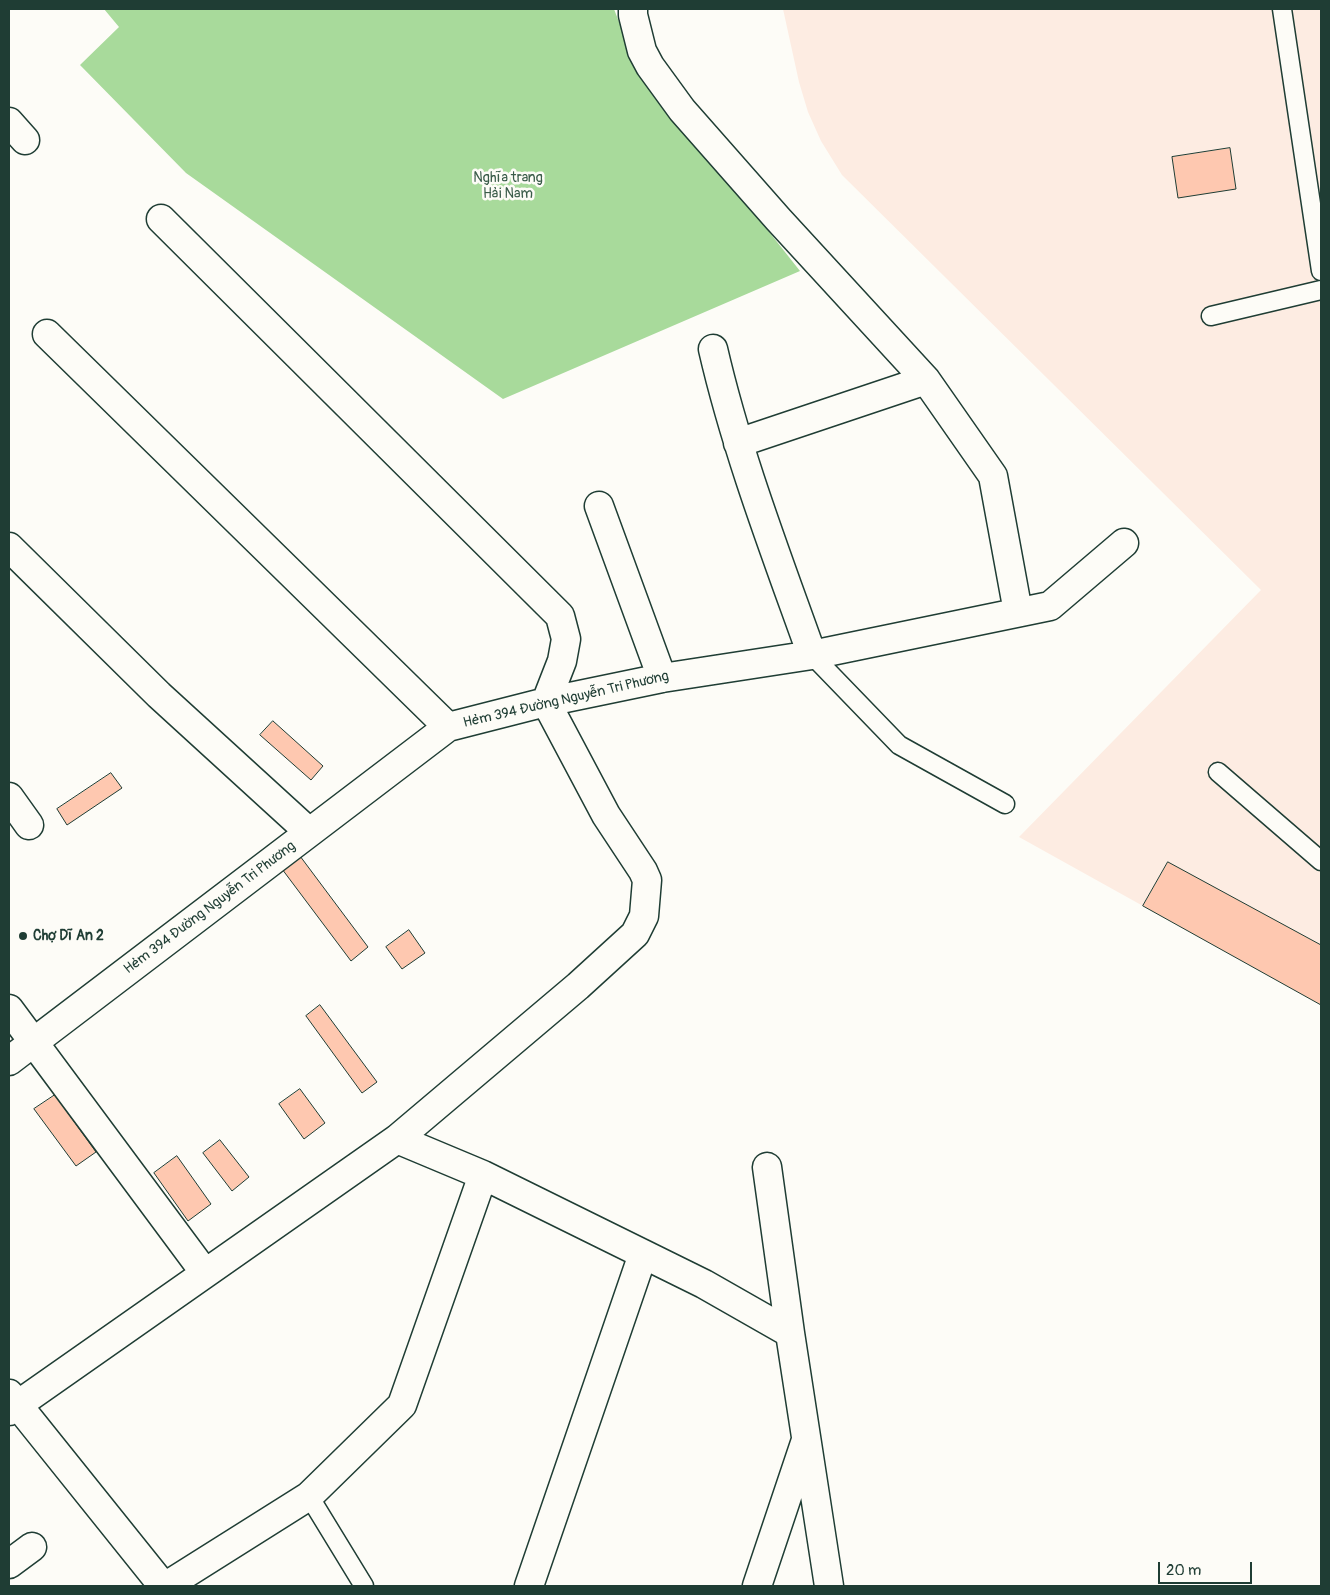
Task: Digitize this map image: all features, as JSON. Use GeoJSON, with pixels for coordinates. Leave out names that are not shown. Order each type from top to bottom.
{"type":"FeatureCollection","features":[{"type":"Feature","properties":{"kind":"street"},"geometry":{"type":"LineString","coordinates":[[633,9],[642,51],[650,66],[682,110],[778,219],[926,380],[993,476],[1018,612]]}},
{"type":"Feature","properties":{"kind":"street"},"geometry":{"type":"LineString","coordinates":[[161,219],[560,616],[566,639],[562,661],[546,702],[606,815],[644,872],[647,880],[644,916],[636,934],[578,986],[397,1139],[204,1273],[11,1403],[164,1586],[309,1496],[402,1405],[483,1175]]}},
{"type":"Feature","properties":{"kind":"street"},"geometry":{"type":"LineString","coordinates":[[47,334],[448,727]]}},
{"type":"Feature","properties":{"kind":"street"},"geometry":{"type":"LineString","coordinates":[[713,349],[723,395],[738,443],[812,654]]}},
{"type":"Feature","properties":{"kind":"street"},"geometry":{"type":"LineString","coordinates":[[738,443],[926,380]]}},
{"type":"Feature","properties":{"kind":"street"},"geometry":{"type":"LineString","coordinates":[[599,506],[662,678]]}},
{"type":"Feature","properties":{"kind":"street","name":"Hẻm 394 Đường Nguyễn Tri Phương"},"geometry":{"type":"LineString","coordinates":[[9,1061],[448,727],[546,702],[662,678],[812,654],[1050,606],[1124,543]]}},
{"type":"Feature","properties":{"kind":"street"},"geometry":{"type":"LineString","coordinates":[[9,546],[160,695],[309,832]]}},
{"type":"Feature","properties":{"kind":"street"},"geometry":{"type":"LineString","coordinates":[[9,797],[29,825]]}},
{"type":"Feature","properties":{"kind":"street"},"geometry":{"type":"LineString","coordinates":[[9,1009],[204,1273]]}},
{"type":"Feature","properties":{"kind":"street"},"geometry":{"type":"LineString","coordinates":[[397,1139],[483,1175],[704,1284],[790,1333]]}},
{"type":"Feature","properties":{"kind":"street"},"geometry":{"type":"LineString","coordinates":[[767,1166],[827,1585]]}},
{"type":"Feature","properties":{"kind":"street"},"geometry":{"type":"LineString","coordinates":[[529,1586],[643,1254]]}},
{"type":"Feature","properties":{"kind":"street"},"geometry":{"type":"LineString","coordinates":[[757,1586],[807,1440]]}},
{"type":"Feature","properties":{"kind":"street"},"geometry":{"type":"LineString","coordinates":[[9,1564],[32,1547]]}},
{"type":"Feature","properties":{"kind":"lane"},"geometry":{"type":"LineString","coordinates":[[1282,9],[1321,272]]}},
{"type":"Feature","properties":{"kind":"lane"},"geometry":{"type":"LineString","coordinates":[[1211,316],[1321,290]]}},
{"type":"Feature","properties":{"kind":"lane"},"geometry":{"type":"LineString","coordinates":[[812,654],[899,745],[1005,804]]}},
{"type":"Feature","properties":{"kind":"lane"},"geometry":{"type":"LineString","coordinates":[[1218,772],[1321,860]]}},
{"type":"Feature","properties":{"kind":"lane"},"geometry":{"type":"LineString","coordinates":[[309,1496],[364,1586]]}},
{"type":"Feature","properties":{"kind":"shaded area"},"geometry":{"type":"Polygon","coordinates":[[[783,9],[1321,9],[1321,1005],[1019,837],[1261,590],[842,175],[821,141],[808,112],[799,82],[783,9]]]}},
{"type":"Feature","properties":{"kind":"green space","name":"Nghĩa trang Hải Nam"},"geometry":{"type":"Polygon","coordinates":[[[104,9],[614,9],[634,61],[800,271],[503,399],[186,173],[80,65],[119,27],[104,9]]]}},
{"type":"Feature","properties":{"kind":"building"},"geometry":{"type":"Polygon","coordinates":[[[1230,148],[1236,189],[1178,198],[1172,157],[1230,148]]]}},
{"type":"Feature","properties":{"kind":"building"},"geometry":{"type":"Polygon","coordinates":[[[273,721],[323,766],[311,780],[260,735],[273,721]]]}},
{"type":"Feature","properties":{"kind":"building"},"geometry":{"type":"Polygon","coordinates":[[[111,773],[122,788],[67,825],[57,809],[111,773]]]}},
{"type":"Feature","properties":{"kind":"building"},"geometry":{"type":"Polygon","coordinates":[[[297,852],[368,947],[351,961],[279,865],[297,852]]]}},
{"type":"Feature","properties":{"kind":"building"},"geometry":{"type":"Polygon","coordinates":[[[1168,862],[1321,945],[1321,1005],[1143,906],[1168,862]]]}},
{"type":"Feature","properties":{"kind":"building"},"geometry":{"type":"Polygon","coordinates":[[[409,930],[425,953],[402,969],[386,947],[409,930]]]}},
{"type":"Feature","properties":{"kind":"building"},"geometry":{"type":"Polygon","coordinates":[[[320,1005],[377,1082],[362,1093],[306,1016],[320,1005]]]}},
{"type":"Feature","properties":{"kind":"building"},"geometry":{"type":"Polygon","coordinates":[[[300,1089],[325,1123],[304,1139],[279,1104],[300,1089]]]}},
{"type":"Feature","properties":{"kind":"building"},"geometry":{"type":"Polygon","coordinates":[[[55,1095],[96,1152],[76,1166],[34,1109],[55,1095]]]}},
{"type":"Feature","properties":{"kind":"building"},"geometry":{"type":"Polygon","coordinates":[[[220,1140],[249,1177],[232,1191],[203,1153],[220,1140]]]}},
{"type":"Feature","properties":{"kind":"building"},"geometry":{"type":"Polygon","coordinates":[[[177,1156],[211,1204],[188,1221],[154,1173],[177,1156]]]}},
{"type":"Feature","properties":{"kind":"place","name":"Chợ Dĩ An 2"},"geometry":{"type":"Point","coordinates":[23,936]}}]}
